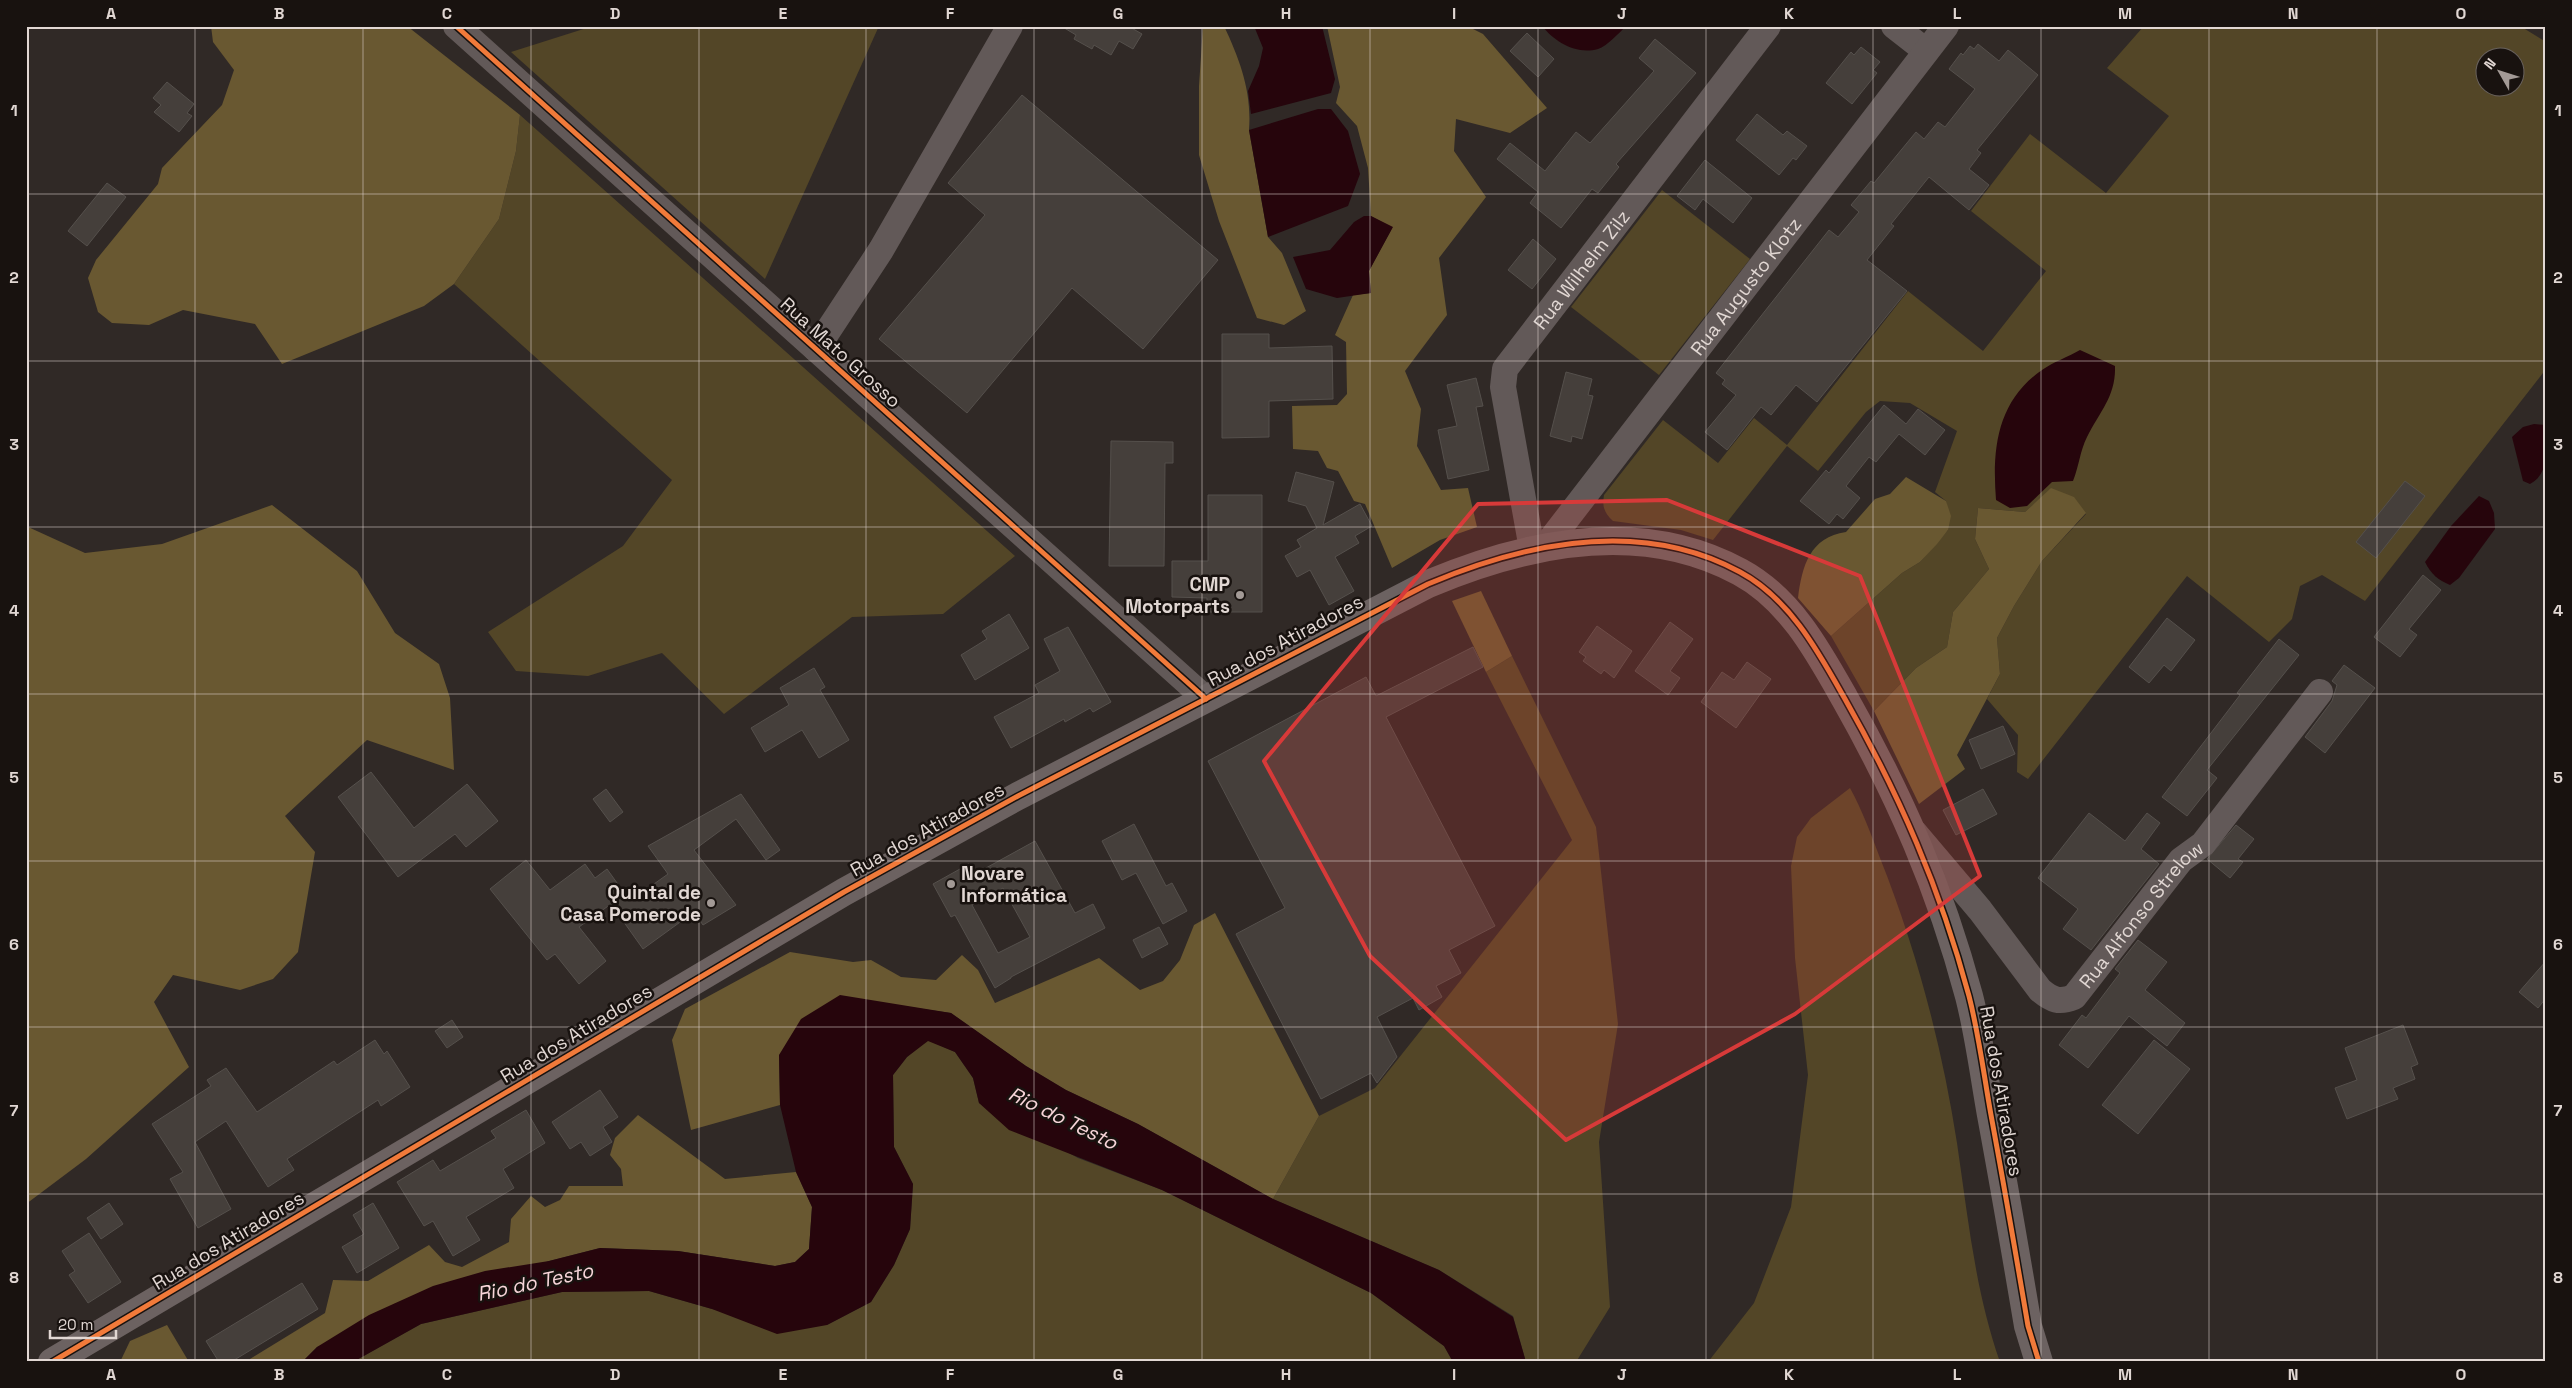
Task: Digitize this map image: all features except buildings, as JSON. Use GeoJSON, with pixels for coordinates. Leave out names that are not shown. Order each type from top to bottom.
{"type":"FeatureCollection","features":[{"type":"Feature","properties":{"kind":"main road","name":"Rua dos Atiradores"},"geometry":{"type":"LineString","coordinates":[[52,1362],[844,892],[1010,800],[1421,586],[1465,568],[1539,548],[1586,541],[1629,541],[1675,549],[1710,559],[1741,572],[1774,596],[1793,616],[1828,669],[1862,729],[1914,832],[1934,884],[1970,999],[2028,1326],[2039,1362]]}},
{"type":"Feature","properties":{"kind":"street","name":"Rua Mato Grosso"},"geometry":{"type":"LineString","coordinates":[[456,26],[1206,699]]}},
{"type":"Feature","properties":{"kind":"street"},"geometry":{"type":"LineString","coordinates":[[816,350],[882,250],[1010,26]]}},
{"type":"Feature","properties":{"kind":"street","name":"Rua Wilhelm Zilz"},"geometry":{"type":"LineString","coordinates":[[1539,548],[1503,387],[1504,369],[1768,26]]}},
{"type":"Feature","properties":{"kind":"street"},"geometry":{"type":"LineString","coordinates":[[1894,26],[1926,51]]}},
{"type":"Feature","properties":{"kind":"street","name":"Rua Augusto Klotz"},"geometry":{"type":"LineString","coordinates":[[1539,548],[1946,26]]}},
{"type":"Feature","properties":{"kind":"street","name":"Rua Alfonso Strelow"},"geometry":{"type":"LineString","coordinates":[[1914,832],[1980,910],[2040,990],[2051,999],[2063,1001],[2074,997],[2181,860],[2203,844],[2320,692]]}},
{"type":"Feature","properties":{"kind":"highlighted area"},"geometry":{"type":"Polygon","coordinates":[[[1667,500],[1860,576],[1980,876],[1795,1014],[1566,1140],[1370,956],[1264,761],[1478,504],[1667,500]]]}},
{"type":"Feature","properties":{"kind":"shaded area"},"geometry":{"type":"Polygon","coordinates":[[[211,26],[407,26],[520,115],[516,151],[499,219],[454,284],[424,306],[282,364],[255,324],[183,310],[149,325],[112,323],[98,312],[88,278],[96,260],[158,184],[162,168],[222,105],[234,70],[213,42],[211,26]]]}},
{"type":"Feature","properties":{"kind":"shaded area"},"geometry":{"type":"Polygon","coordinates":[[[593,26],[879,26],[765,279],[511,52],[593,26]]]}},
{"type":"Feature","properties":{"kind":"shaded area"},"geometry":{"type":"Polygon","coordinates":[[[1203,26],[1224,26],[1244,76],[1249,102],[1249,130],[1268,237],[1282,253],[1306,311],[1284,325],[1257,318],[1219,221],[1199,155],[1199,86],[1203,26]]]}},
{"type":"Feature","properties":{"kind":"shaded area"},"geometry":{"type":"Polygon","coordinates":[[[1327,26],[1467,26],[1483,34],[1547,108],[1510,133],[1456,119],[1454,151],[1486,197],[1439,258],[1447,315],[1405,371],[1421,409],[1417,446],[1441,490],[1468,488],[1477,527],[1440,540],[1392,568],[1365,504],[1354,501],[1338,471],[1327,468],[1318,451],[1293,449],[1292,406],[1337,405],[1347,394],[1346,342],[1335,335],[1353,295],[1371,293],[1369,271],[1392,228],[1371,216],[1368,168],[1357,126],[1336,103],[1340,87],[1327,26]]]}},
{"type":"Feature","properties":{"kind":"shaded area"},"geometry":{"type":"Polygon","coordinates":[[[2144,26],[2520,26],[2546,42],[2546,369],[2365,601],[2322,575],[2300,586],[2292,619],[2269,642],[2187,576],[2028,779],[2017,772],[2018,735],[1987,699],[2000,674],[1997,638],[2014,606],[2042,561],[2086,514],[2051,489],[2025,512],[1978,508],[1975,539],[1989,569],[1953,612],[1947,647],[1916,668],[1874,711],[1831,636],[1902,573],[1920,562],[1948,530],[1946,501],[1935,492],[1957,431],[1910,403],[1880,401],[1866,412],[1818,471],[1787,446],[1713,540],[1681,530],[1613,521],[1608,515],[1604,506],[1604,495],[1663,420],[1718,463],[1754,418],[1787,445],[1908,291],[1983,351],[2046,271],[1971,211],[2030,134],[2106,193],[2169,116],[2107,68],[2144,26]]]}},
{"type":"Feature","properties":{"kind":"shaded area"},"geometry":{"type":"Polygon","coordinates":[[[520,115],[1015,556],[943,614],[852,617],[724,714],[662,653],[588,676],[516,671],[488,632],[623,546],[672,480],[454,284],[499,219],[516,151],[520,115]]]}},
{"type":"Feature","properties":{"kind":"shaded area"},"geometry":{"type":"Polygon","coordinates":[[[1662,190],[1750,259],[1659,375],[1571,307],[1662,190]]]}},
{"type":"Feature","properties":{"kind":"shaded area"},"geometry":{"type":"Polygon","coordinates":[[[1906,477],[1946,501],[1951,516],[1948,530],[1920,562],[1902,573],[1831,636],[1798,598],[1805,564],[1816,547],[1824,540],[1846,532],[1875,499],[1890,494],[1906,477]]]}},
{"type":"Feature","properties":{"kind":"shaded area"},"geometry":{"type":"Polygon","coordinates":[[[2051,488],[2074,497],[2086,513],[2042,561],[1997,638],[2000,674],[1957,755],[1965,769],[1919,804],[1874,711],[1916,668],[1947,647],[1953,612],[1989,569],[1975,539],[1978,508],[2025,512],[2051,488]]]}},
{"type":"Feature","properties":{"kind":"shaded area"},"geometry":{"type":"Polygon","coordinates":[[[272,505],[357,571],[395,633],[439,664],[450,698],[454,770],[367,740],[285,816],[315,852],[298,952],[273,979],[240,990],[173,975],[154,1002],[189,1067],[86,1159],[26,1204],[26,526],[85,553],[162,544],[272,505]]]}},
{"type":"Feature","properties":{"kind":"shaded area"},"geometry":{"type":"Polygon","coordinates":[[[1481,591],[1512,656],[1486,672],[1452,601],[1481,591]]]}},
{"type":"Feature","properties":{"kind":"shaded area"},"geometry":{"type":"Polygon","coordinates":[[[1512,656],[1596,827],[1618,1024],[1599,1142],[1610,1307],[1576,1362],[1526,1362],[1513,1316],[1439,1270],[1273,1199],[1319,1116],[1375,1088],[1572,840],[1486,672],[1512,656]]]}},
{"type":"Feature","properties":{"kind":"shaded area"},"geometry":{"type":"Polygon","coordinates":[[[1850,788],[1866,822],[1893,892],[1916,962],[1936,1034],[1951,1107],[1978,1281],[1991,1335],[2000,1362],[1708,1362],[1754,1303],[1791,1207],[1808,1075],[1795,958],[1791,866],[1797,837],[1811,818],[1850,788]]]}},
{"type":"Feature","properties":{"kind":"shaded area"},"geometry":{"type":"Polygon","coordinates":[[[1215,913],[1319,1116],[1273,1199],[1138,1124],[1066,1090],[1026,1066],[951,1013],[902,1006],[779,1055],[780,1105],[691,1130],[672,1040],[685,1009],[790,952],[853,962],[871,960],[901,977],[936,980],[962,955],[978,970],[995,1003],[1099,958],[1140,990],[1163,981],[1180,960],[1194,925],[1215,913]]]}},
{"type":"Feature","properties":{"kind":"shaded area"},"geometry":{"type":"Polygon","coordinates":[[[928,1040],[955,1052],[973,1078],[979,1103],[1078,1158],[1162,1190],[1371,1293],[1444,1346],[1453,1362],[353,1362],[421,1324],[562,1292],[649,1291],[712,1309],[827,1325],[871,1302],[894,1265],[910,1229],[913,1184],[894,1147],[893,1075],[907,1057],[928,1040]]]}},
{"type":"Feature","properties":{"kind":"shaded area"},"geometry":{"type":"Polygon","coordinates":[[[638,1115],[725,1179],[796,1172],[812,1207],[809,1249],[795,1262],[775,1266],[678,1251],[600,1248],[549,1261],[317,1347],[302,1362],[245,1362],[325,1313],[333,1280],[368,1281],[429,1245],[445,1262],[462,1267],[509,1242],[511,1219],[531,1196],[545,1207],[560,1200],[569,1186],[623,1186],[621,1169],[610,1155],[615,1138],[638,1115]]]}},
{"type":"Feature","properties":{"kind":"shaded area"},"geometry":{"type":"Polygon","coordinates":[[[167,1325],[189,1362],[120,1362],[130,1341],[167,1325]]]}},
{"type":"Feature","properties":{"kind":"water"},"geometry":{"type":"Polygon","coordinates":[[[1254,26],[1322,26],[1335,79],[1331,93],[1251,114],[1248,91],[1259,66],[1263,48],[1254,26]]]}},
{"type":"Feature","properties":{"kind":"water"},"geometry":{"type":"Polygon","coordinates":[[[1542,26],[1626,26],[1613,39],[1598,49],[1582,50],[1574,49],[1560,42],[1542,26]]]}},
{"type":"Feature","properties":{"kind":"water"},"geometry":{"type":"Polygon","coordinates":[[[1318,109],[1331,109],[1348,131],[1360,174],[1348,206],[1268,237],[1249,130],[1318,109]]]}},
{"type":"Feature","properties":{"kind":"water"},"geometry":{"type":"Polygon","coordinates":[[[1364,216],[1371,216],[1393,227],[1369,271],[1371,293],[1337,298],[1306,289],[1293,257],[1330,250],[1354,222],[1364,216]]]}},
{"type":"Feature","properties":{"kind":"water"},"geometry":{"type":"Polygon","coordinates":[[[2080,350],[2115,366],[2115,377],[2110,395],[2085,442],[2073,481],[2052,482],[2027,506],[2010,508],[1996,500],[1995,481],[1997,445],[2007,411],[2015,396],[2027,382],[2046,367],[2080,350]]]}},
{"type":"Feature","properties":{"kind":"water"},"geometry":{"type":"Polygon","coordinates":[[[2534,424],[2546,425],[2546,458],[2541,473],[2530,484],[2523,481],[2512,437],[2523,427],[2534,424]]]}},
{"type":"Feature","properties":{"kind":"water"},"geometry":{"type":"Polygon","coordinates":[[[2479,496],[2489,501],[2494,513],[2495,529],[2459,578],[2450,585],[2435,576],[2425,562],[2451,526],[2479,496]]]}},
{"type":"Feature","properties":{"kind":"water","name":"Rio do Testo"},"geometry":{"type":"Polygon","coordinates":[[[840,995],[951,1013],[1026,1066],[1066,1090],[1138,1124],[1273,1199],[1439,1270],[1513,1317],[1526,1362],[1453,1362],[1444,1346],[1371,1293],[1162,1190],[1009,1130],[979,1103],[973,1078],[955,1052],[928,1041],[907,1057],[893,1075],[894,1147],[913,1184],[910,1229],[894,1265],[871,1302],[827,1325],[777,1334],[712,1309],[649,1291],[562,1292],[421,1324],[353,1362],[302,1362],[317,1347],[369,1315],[433,1286],[485,1271],[549,1261],[600,1248],[678,1251],[775,1266],[795,1262],[809,1249],[812,1207],[796,1172],[780,1105],[779,1055],[801,1019],[840,995]]]}},
{"type":"Feature","properties":{"kind":"cycle path"},"geometry":{"type":"LineString","coordinates":[[456,26],[1206,699]]}},
{"type":"Feature","properties":{"kind":"cycle path"},"geometry":{"type":"LineString","coordinates":[[52,1362],[844,892],[1018,796],[1428,584],[1465,569],[1543,548],[1583,542],[1623,541],[1663,545],[1702,555],[1740,572],[1774,596],[1788,611],[1813,645],[1884,771],[1932,880],[1958,956],[1973,1011],[2028,1326],[2039,1362]]}},
{"type":"Feature","properties":{"kind":"place","name":"CMP Motorparts"},"geometry":{"type":"Point","coordinates":[1240,595]}},
{"type":"Feature","properties":{"kind":"place","name":"Novare Informática"},"geometry":{"type":"Point","coordinates":[951,884]}},
{"type":"Feature","properties":{"kind":"place","name":"Quintal de Casa Pomerode"},"geometry":{"type":"Point","coordinates":[711,903]}}]}
